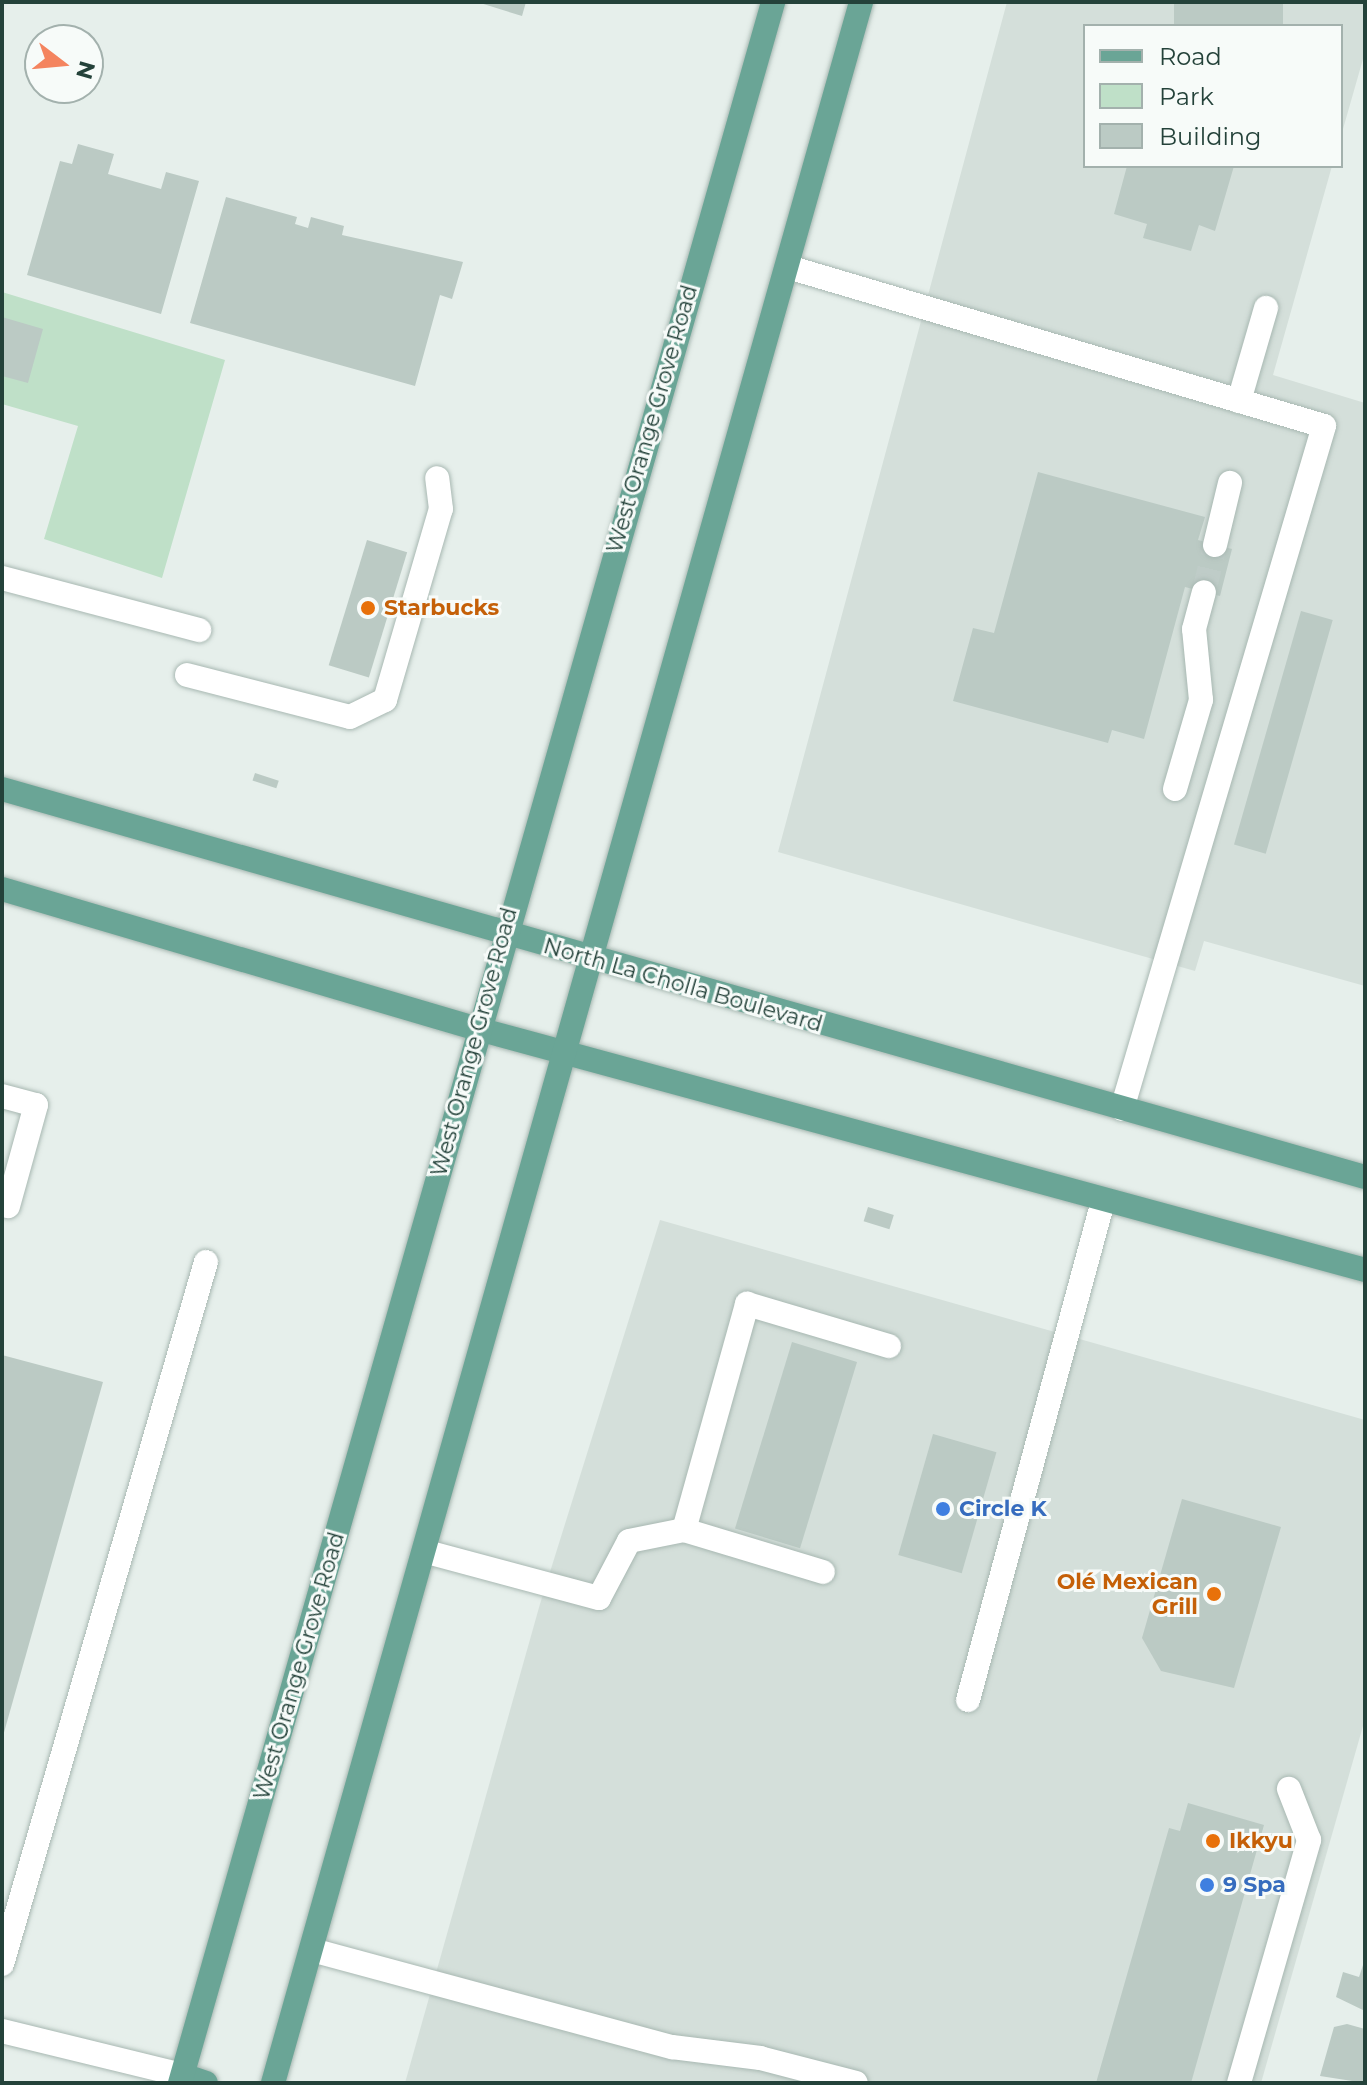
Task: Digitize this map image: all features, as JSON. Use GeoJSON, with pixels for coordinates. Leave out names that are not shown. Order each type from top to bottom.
{"type":"FeatureCollection","features":[{"type":"Feature","properties":{"kind":"main road","name":"West Orange Grove Road"},"geometry":{"type":"LineString","coordinates":[[181,2079],[503,933],[773,2]]}},
{"type":"Feature","properties":{"kind":"main road"},"geometry":{"type":"LineString","coordinates":[[273,2083],[427,1552],[861,2]]}},
{"type":"Feature","properties":{"kind":"main road","name":"North La Cholla Boulevard"},"geometry":{"type":"LineString","coordinates":[[2,789],[592,960],[1365,1177]]}},
{"type":"Feature","properties":{"kind":"main road"},"geometry":{"type":"LineString","coordinates":[[2,889],[478,1029],[1365,1270]]}},
{"type":"Feature","properties":{"kind":"main road"},"geometry":{"type":"LineString","coordinates":[[181,2079],[206,2083]]}},
{"type":"Feature","properties":{"kind":"lane"},"geometry":{"type":"LineString","coordinates":[[788,267],[1324,426],[1122,1109]]}},
{"type":"Feature","properties":{"kind":"lane"},"geometry":{"type":"LineString","coordinates":[[1239,401],[1266,308]]}},
{"type":"Feature","properties":{"kind":"lane"},"geometry":{"type":"LineString","coordinates":[[187,675],[350,717],[385,700],[441,509],[437,478]]}},
{"type":"Feature","properties":{"kind":"lane"},"geometry":{"type":"LineString","coordinates":[[1215,545],[1230,483]]}},
{"type":"Feature","properties":{"kind":"lane"},"geometry":{"type":"LineString","coordinates":[[2,578],[199,630]]}},
{"type":"Feature","properties":{"kind":"lane"},"geometry":{"type":"LineString","coordinates":[[1175,789],[1201,700],[1194,629],[1204,592]]}},
{"type":"Feature","properties":{"kind":"lane"},"geometry":{"type":"LineString","coordinates":[[2,1096],[36,1105],[8,1206]]}},
{"type":"Feature","properties":{"kind":"lane"},"geometry":{"type":"LineString","coordinates":[[968,1700],[1103,1201]]}},
{"type":"Feature","properties":{"kind":"lane"},"geometry":{"type":"LineString","coordinates":[[2,1964],[206,1262]]}},
{"type":"Feature","properties":{"kind":"lane"},"geometry":{"type":"LineString","coordinates":[[684,1530],[747,1304],[889,1346]]}},
{"type":"Feature","properties":{"kind":"lane"},"geometry":{"type":"LineString","coordinates":[[427,1552],[599,1598],[629,1541],[684,1530],[823,1572]]}},
{"type":"Feature","properties":{"kind":"lane"},"geometry":{"type":"LineString","coordinates":[[1239,2083],[1309,1840],[1289,1789]]}},
{"type":"Feature","properties":{"kind":"lane"},"geometry":{"type":"LineString","coordinates":[[312,1950],[672,2047],[760,2058],[856,2083]]}},
{"type":"Feature","properties":{"kind":"lane"},"geometry":{"type":"LineString","coordinates":[[2,2031],[181,2079]]}},
{"type":"Feature","properties":{"kind":"shaded area"},"geometry":{"type":"Polygon","coordinates":[[[1007,2],[1365,2],[1365,52],[1343,129],[1343,24],[1083,24],[1083,168],[1331,168],[1273,375],[1365,403],[1365,986],[1204,941],[1195,971],[778,852],[1007,2]]]}},
{"type":"Feature","properties":{"kind":"shaded area"},"geometry":{"type":"Polygon","coordinates":[[[660,1220],[1365,1420],[1365,1719],[1261,2083],[405,2083],[540,1604],[660,1220]]]}},
{"type":"Feature","properties":{"kind":"green space"},"geometry":{"type":"Polygon","coordinates":[[[2,292],[225,360],[162,578],[44,539],[78,426],[2,404],[2,292]]]}},
{"type":"Feature","properties":{"kind":"building"},"geometry":{"type":"Polygon","coordinates":[[[477,2],[526,2],[522,16],[477,2]]]}},
{"type":"Feature","properties":{"kind":"building"},"geometry":{"type":"Polygon","coordinates":[[[1174,2],[1283,2],[1283,24],[1174,24],[1174,2]]]}},
{"type":"Feature","properties":{"kind":"building"},"geometry":{"type":"Polygon","coordinates":[[[78,144],[114,154],[108,174],[161,189],[166,172],[199,181],[161,314],[27,275],[60,161],[72,164],[78,144]]]}},
{"type":"Feature","properties":{"kind":"building"},"geometry":{"type":"Polygon","coordinates":[[[1126,168],[1233,168],[1215,231],[1199,225],[1191,251],[1143,238],[1147,224],[1114,214],[1126,168]]]}},
{"type":"Feature","properties":{"kind":"building"},"geometry":{"type":"Polygon","coordinates":[[[226,197],[297,217],[295,224],[308,228],[311,217],[344,226],[342,235],[463,262],[452,299],[440,295],[415,386],[190,323],[226,197]]]}},
{"type":"Feature","properties":{"kind":"building"},"geometry":{"type":"Polygon","coordinates":[[[2,317],[43,329],[28,383],[2,376],[2,317]]]}},
{"type":"Feature","properties":{"kind":"building"},"geometry":{"type":"Polygon","coordinates":[[[1038,472],[1205,517],[1198,540],[1232,549],[1220,596],[1185,587],[1144,739],[1112,730],[1108,743],[953,701],[973,628],[994,633],[1038,472]]]}},
{"type":"Feature","properties":{"kind":"building","name":"Starbucks"},"geometry":{"type":"Polygon","coordinates":[[[367,540],[407,552],[369,678],[329,665],[367,540]]]}},
{"type":"Feature","properties":{"kind":"building"},"geometry":{"type":"Polygon","coordinates":[[[1301,611],[1333,620],[1266,854],[1234,845],[1301,611]]]}},
{"type":"Feature","properties":{"kind":"building"},"geometry":{"type":"Polygon","coordinates":[[[255,773],[279,781],[276,788],[253,781],[255,773]]]}},
{"type":"Feature","properties":{"kind":"building"},"geometry":{"type":"Polygon","coordinates":[[[868,1207],[894,1215],[889,1229],[864,1221],[868,1207]]]}},
{"type":"Feature","properties":{"kind":"building"},"geometry":{"type":"Polygon","coordinates":[[[792,1342],[857,1362],[800,1548],[735,1528],[792,1342]]]}},
{"type":"Feature","properties":{"kind":"building"},"geometry":{"type":"Polygon","coordinates":[[[2,1355],[103,1382],[3,1736],[2,1735],[2,1355]]]}},
{"type":"Feature","properties":{"kind":"building"},"geometry":{"type":"Polygon","coordinates":[[[933,1434],[996,1452],[962,1573],[898,1555],[933,1434]]]}},
{"type":"Feature","properties":{"kind":"building"},"geometry":{"type":"Polygon","coordinates":[[[1182,1499],[1281,1527],[1234,1688],[1161,1671],[1142,1638],[1182,1499]]]}},
{"type":"Feature","properties":{"kind":"building"},"geometry":{"type":"Polygon","coordinates":[[[1188,1803],[1264,1825],[1191,2083],[1096,2083],[1169,1828],[1180,1831],[1188,1803]]]}},
{"type":"Feature","properties":{"kind":"building"},"geometry":{"type":"Polygon","coordinates":[[[1365,1959],[1365,2011],[1336,1997],[1343,1972],[1359,1977],[1365,1959]]]}},
{"type":"Feature","properties":{"kind":"building"},"geometry":{"type":"Polygon","coordinates":[[[1347,2024],[1365,2029],[1365,2083],[1320,2076],[1334,2027],[1347,2024]]]}},
{"type":"Feature","properties":{"kind":"tunnel"},"geometry":{"type":"LineString","coordinates":[[1204,592],[1215,545]]}},
{"type":"Feature","properties":{"kind":"place","name":"Starbucks"},"geometry":{"type":"Point","coordinates":[368,608]}},
{"type":"Feature","properties":{"kind":"place","name":"Circle K"},"geometry":{"type":"Point","coordinates":[943,1509]}},
{"type":"Feature","properties":{"kind":"place","name":"Olé Mexican Grill"},"geometry":{"type":"Point","coordinates":[1214,1594]}},
{"type":"Feature","properties":{"kind":"place","name":"Ikkyu"},"geometry":{"type":"Point","coordinates":[1213,1841]}},
{"type":"Feature","properties":{"kind":"place","name":"9 Spa"},"geometry":{"type":"Point","coordinates":[1207,1885]}}]}
